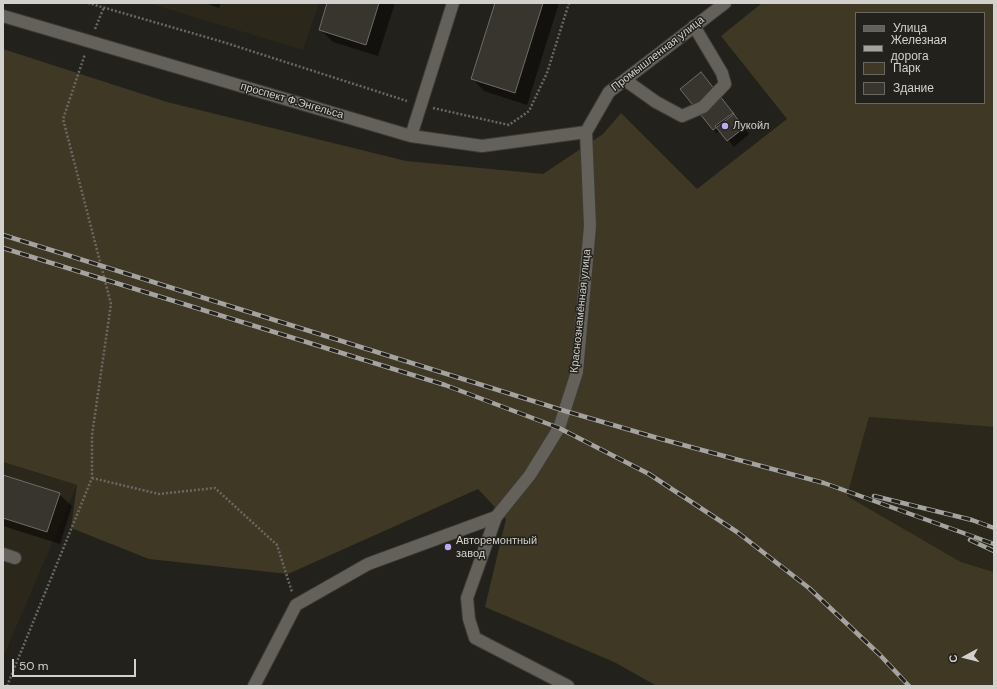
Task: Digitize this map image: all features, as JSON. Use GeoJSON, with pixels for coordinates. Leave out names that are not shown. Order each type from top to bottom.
{"type":"FeatureCollection","features":[{"type":"Feature","properties":{"kind":"street"},"geometry":{"type":"LineString","coordinates":[[411,136],[453,3]]}},
{"type":"Feature","properties":{"kind":"street","name":"Промышленная улица"},"geometry":{"type":"LineString","coordinates":[[586,132],[609,92],[725,3]]}},
{"type":"Feature","properties":{"kind":"street","name":"проспект Ф.Энгельса"},"geometry":{"type":"LineString","coordinates":[[3,16],[411,136],[482,146],[586,132]]}},
{"type":"Feature","properties":{"kind":"street"},"geometry":{"type":"LineString","coordinates":[[625,80],[656,102],[682,116],[703,108],[725,84],[722,73],[694,26]]}},
{"type":"Feature","properties":{"kind":"street","name":"Краснознамённая улица"},"geometry":{"type":"LineString","coordinates":[[496,518],[530,475],[559,428],[577,372],[590,226],[586,132]]}},
{"type":"Feature","properties":{"kind":"street"},"geometry":{"type":"LineString","coordinates":[[254,686],[296,604],[368,564],[496,518]]}},
{"type":"Feature","properties":{"kind":"street"},"geometry":{"type":"LineString","coordinates":[[496,518],[467,598],[469,619],[475,638],[568,686]]}},
{"type":"Feature","properties":{"kind":"street"},"geometry":{"type":"LineString","coordinates":[[3,554],[15,558]]}},
{"type":"Feature","properties":{"kind":"path"},"geometry":{"type":"LineString","coordinates":[[88,3],[223,42],[421,105],[509,125],[529,111],[544,79],[569,3]]}},
{"type":"Feature","properties":{"kind":"path"},"geometry":{"type":"LineString","coordinates":[[7,686],[92,478],[92,436],[111,304],[63,119],[104,7]]}},
{"type":"Feature","properties":{"kind":"path"},"geometry":{"type":"LineString","coordinates":[[92,478],[159,494],[215,488],[277,545],[296,604]]}},
{"type":"Feature","properties":{"kind":"shaded area"},"geometry":{"type":"Polygon","coordinates":[[[148,3],[319,3],[303,50],[148,3]]]}},
{"type":"Feature","properties":{"kind":"shaded area"},"geometry":{"type":"Polygon","coordinates":[[[869,417],[994,427],[994,572],[961,562],[847,496],[869,417]]]}},
{"type":"Feature","properties":{"kind":"shaded area"},"geometry":{"type":"Polygon","coordinates":[[[3,462],[77,485],[3,658],[3,462]]]}},
{"type":"Feature","properties":{"kind":"green space"},"geometry":{"type":"Polygon","coordinates":[[[762,3],[994,3],[994,427],[869,417],[847,496],[961,562],[994,572],[994,686],[657,686],[614,662],[485,607],[506,519],[478,489],[288,574],[149,559],[71,528],[77,485],[3,462],[3,49],[167,102],[406,161],[543,174],[603,134],[621,113],[697,189],[787,119],[721,36],[762,3]]]}},
{"type":"Feature","properties":{"kind":"building"},"geometry":{"type":"Polygon","coordinates":[[[327,3],[379,3],[366,45],[319,30],[327,3]]]}},
{"type":"Feature","properties":{"kind":"building"},"geometry":{"type":"Polygon","coordinates":[[[495,3],[543,3],[515,93],[471,79],[495,3]]]}},
{"type":"Feature","properties":{"kind":"building"},"geometry":{"type":"Polygon","coordinates":[[[701,72],[734,114],[713,130],[680,89],[701,72]]]}},
{"type":"Feature","properties":{"kind":"building"},"geometry":{"type":"Polygon","coordinates":[[[733,113],[744,128],[727,141],[715,126],[733,113]]]}},
{"type":"Feature","properties":{"kind":"building"},"geometry":{"type":"Polygon","coordinates":[[[3,475],[60,493],[47,532],[3,518],[3,475]]]}},
{"type":"Feature","properties":{"kind":"railway"},"geometry":{"type":"LineString","coordinates":[[3,235],[565,411],[661,439],[824,483],[994,544]]}},
{"type":"Feature","properties":{"kind":"railway"},"geometry":{"type":"LineString","coordinates":[[3,248],[445,385],[559,428],[649,474],[737,532],[809,588],[880,655],[909,686]]}},
{"type":"Feature","properties":{"kind":"railway"},"geometry":{"type":"LineString","coordinates":[[874,496],[972,520],[994,528]]}},
{"type":"Feature","properties":{"kind":"railway"},"geometry":{"type":"LineString","coordinates":[[970,540],[994,551]]}},
{"type":"Feature","properties":{"kind":"place","name":"Лукойл"},"geometry":{"type":"Point","coordinates":[725,126]}},
{"type":"Feature","properties":{"kind":"place","name":"Авторемонтный завод"},"geometry":{"type":"Point","coordinates":[448,547]}}]}
